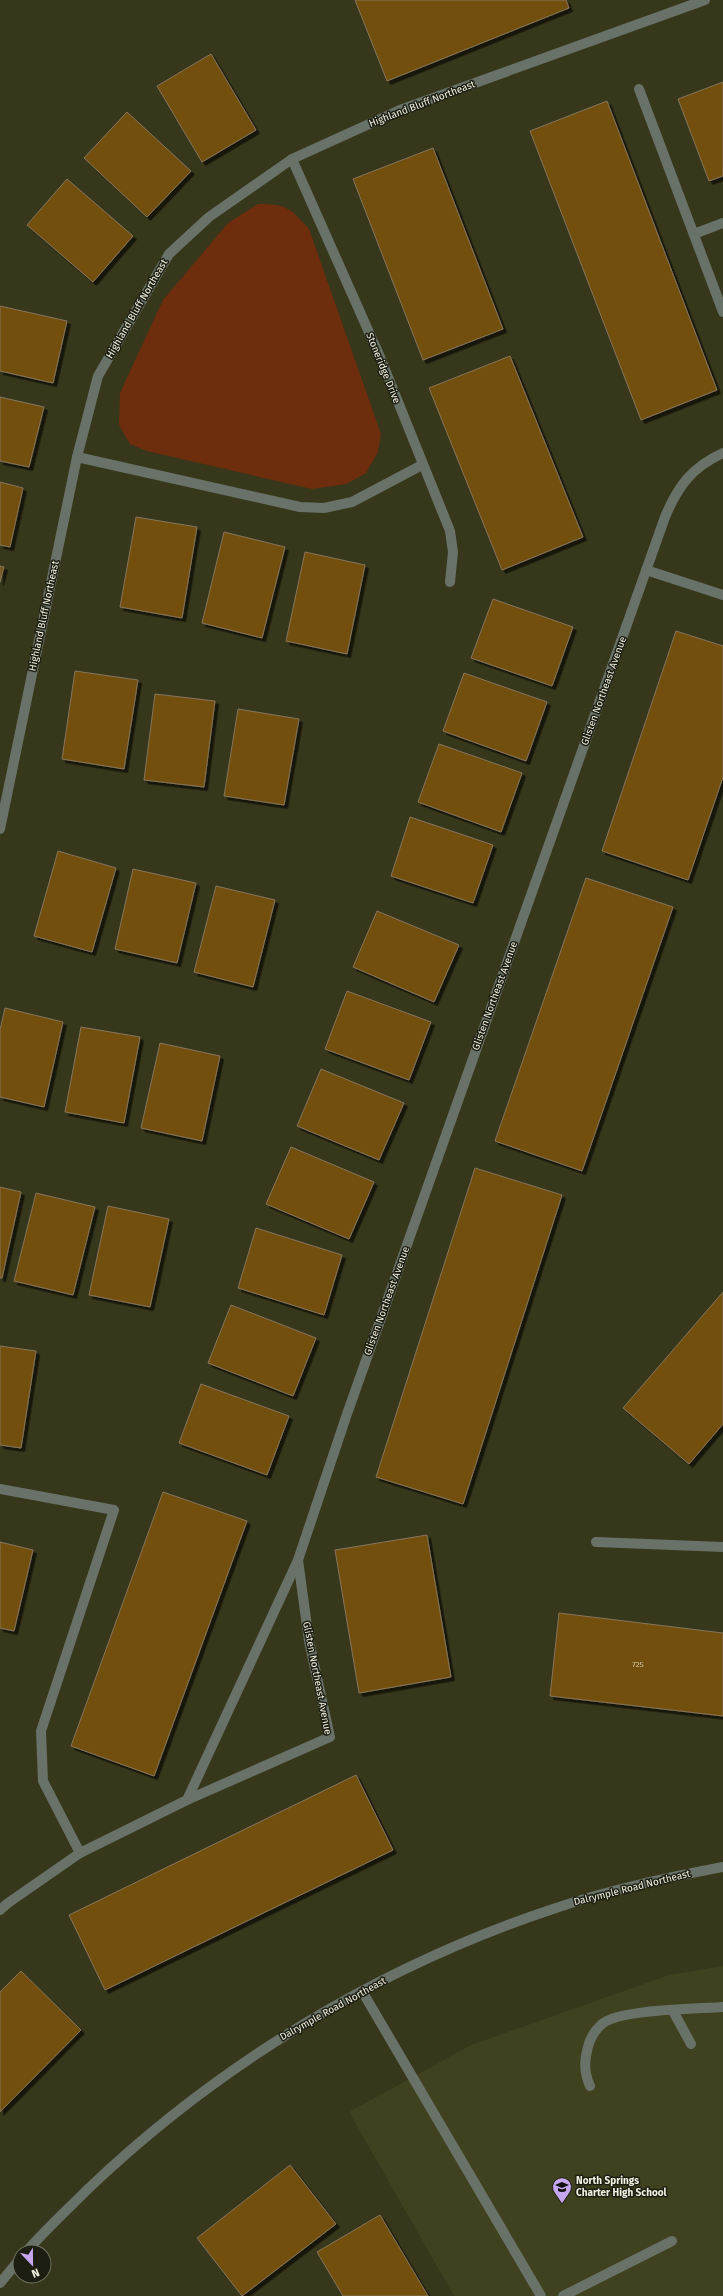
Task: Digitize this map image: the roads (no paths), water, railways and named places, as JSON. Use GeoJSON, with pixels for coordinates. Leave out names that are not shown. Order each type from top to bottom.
{"type":"FeatureCollection","features":[{"type":"Feature","properties":{"kind":"street","name":"Highland Bluff Northeast"},"geometry":{"type":"LineString","coordinates":[[0,829],[77,457],[98,376],[169,254],[209,217],[292,159],[400,110],[705,0]]}},
{"type":"Feature","properties":{"kind":"street"},"geometry":{"type":"LineString","coordinates":[[639,89],[723,312]]}},
{"type":"Feature","properties":{"kind":"street","name":"Stoneridge Drive"},"geometry":{"type":"LineString","coordinates":[[292,159],[380,357],[422,465],[450,531],[453,552],[450,582]]}},
{"type":"Feature","properties":{"kind":"street"},"geometry":{"type":"LineString","coordinates":[[694,234],[723,223]]}},
{"type":"Feature","properties":{"kind":"street","name":"Glisten Northeast Avenue"},"geometry":{"type":"LineString","coordinates":[[188,1800],[298,1560],[352,1399],[672,499],[694,471],[705,461],[723,453]]}},
{"type":"Feature","properties":{"kind":"street"},"geometry":{"type":"LineString","coordinates":[[77,457],[300,507],[324,508],[352,502],[422,465]]}},
{"type":"Feature","properties":{"kind":"street"},"geometry":{"type":"LineString","coordinates":[[646,570],[723,595]]}},
{"type":"Feature","properties":{"kind":"street"},"geometry":{"type":"LineString","coordinates":[[0,1489],[114,1510],[41,1731],[43,1781],[80,1853]]}},
{"type":"Feature","properties":{"kind":"street"},"geometry":{"type":"LineString","coordinates":[[596,1542],[723,1547]]}},
{"type":"Feature","properties":{"kind":"street","name":"Glisten Northeast Avenue"},"geometry":{"type":"LineString","coordinates":[[0,1910],[8,1902],[80,1853],[188,1800],[330,1738],[309,1641],[298,1560]]}},
{"type":"Feature","properties":{"kind":"street","name":"Dalrymple Road Northeast"},"geometry":{"type":"LineString","coordinates":[[33,2244],[121,2158],[189,2102],[278,2040],[362,1991],[452,1948],[554,1909],[670,1877],[723,1867]]}},
{"type":"Feature","properties":{"kind":"street"},"geometry":{"type":"LineString","coordinates":[[362,1991],[541,2296]]}},
{"type":"Feature","properties":{"kind":"street"},"geometry":{"type":"LineString","coordinates":[[590,2086],[585,2071],[584,2060],[590,2039],[602,2023],[623,2015],[723,2007]]}},
{"type":"Feature","properties":{"kind":"street"},"geometry":{"type":"LineString","coordinates":[[673,2011],[690,2044]]}},
{"type":"Feature","properties":{"kind":"street"},"geometry":{"type":"LineString","coordinates":[[563,2296],[672,2241]]}},
{"type":"Feature","properties":{"kind":"street"},"geometry":{"type":"LineString","coordinates":[[0,2283],[12,2269]]}},
{"type":"Feature","properties":{"kind":"place","name":"North Springs Charter High School"},"geometry":{"type":"Point","coordinates":[562,2204]}}]}
